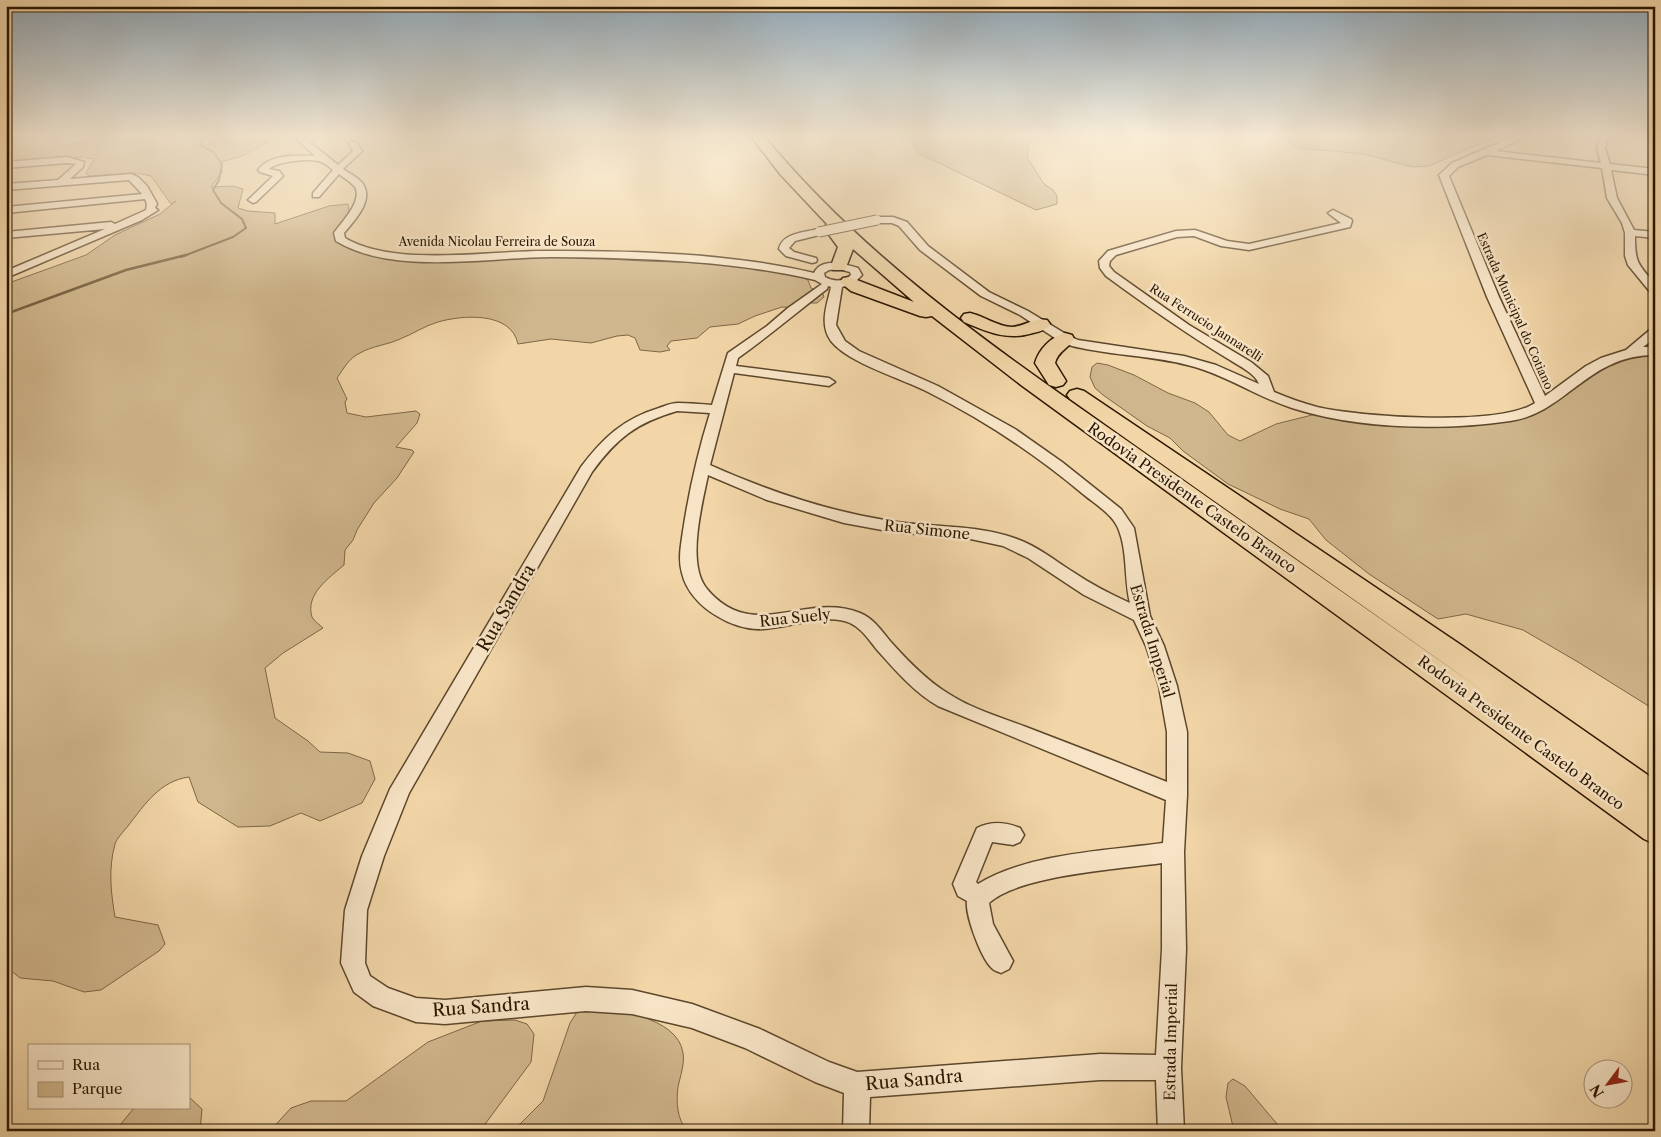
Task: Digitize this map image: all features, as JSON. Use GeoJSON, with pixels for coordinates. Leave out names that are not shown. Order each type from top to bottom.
{"type":"FeatureCollection","features":[{"type":"Feature","properties":{"kind":"highway","name":"Rodovia Presidente Castelo Branco"},"geometry":{"type":"LineString","coordinates":[[800,188],[847,235],[900,282],[1028,381],[1655,829]]}},
{"type":"Feature","properties":{"kind":"highway","name":"Rodovia Presidente Castelo Branco"},"geometry":{"type":"LineString","coordinates":[[819,188],[868,237],[970,318],[1056,381],[1451,652],[1655,798]]}},
{"type":"Feature","properties":{"kind":"highway"},"geometry":{"type":"LineString","coordinates":[[802,191],[846,247],[836,266]]}},
{"type":"Feature","properties":{"kind":"highway"},"geometry":{"type":"LineString","coordinates":[[828,279],[913,306],[932,315],[1028,381]]}},
{"type":"Feature","properties":{"kind":"highway"},"geometry":{"type":"LineString","coordinates":[[970,318],[1012,334],[1041,324]]}},
{"type":"Feature","properties":{"kind":"highway"},"geometry":{"type":"LineString","coordinates":[[1056,381],[1045,362],[1046,356],[1065,339]]}},
{"type":"Feature","properties":{"kind":"street"},"geometry":{"type":"LineString","coordinates":[[6,275],[153,210],[150,209],[152,204],[143,188]]}},
{"type":"Feature","properties":{"kind":"street"},"geometry":{"type":"LineString","coordinates":[[253,200],[264,188]]}},
{"type":"Feature","properties":{"kind":"street"},"geometry":{"type":"LineString","coordinates":[[316,195],[322,188]]}},
{"type":"Feature","properties":{"kind":"street","name":"Avenida Nicolau Ferreira de Souza"},"geometry":{"type":"LineString","coordinates":[[360,188],[361,191],[358,208],[340,233],[340,239],[353,248],[376,254],[430,258],[547,254],[615,256],[716,263],[798,272],[828,279]]}},
{"type":"Feature","properties":{"kind":"street","name":"Estrada Municipal do Cotiano"},"geometry":{"type":"LineString","coordinates":[[1448,188],[1493,297],[1542,403]]}},
{"type":"Feature","properties":{"kind":"street"},"geometry":{"type":"LineString","coordinates":[[1609,188],[1612,198],[1627,223],[1630,234],[1630,256],[1633,266],[1655,291]]}},
{"type":"Feature","properties":{"kind":"street"},"geometry":{"type":"LineString","coordinates":[[6,210],[148,196]]}},
{"type":"Feature","properties":{"kind":"street","name":"Rua Ferrucio Jannarelli"},"geometry":{"type":"LineString","coordinates":[[1269,394],[1263,379],[1247,364],[1185,328],[1110,274],[1104,269],[1103,264],[1112,253],[1176,234],[1195,233],[1225,244],[1249,247],[1346,225],[1347,221],[1333,213]]}},
{"type":"Feature","properties":{"kind":"street"},"geometry":{"type":"LineString","coordinates":[[828,279],[856,278],[856,272],[850,268],[790,254],[784,249],[785,244],[791,239],[819,232],[888,219],[904,224],[924,248],[980,290],[1065,339],[1076,343],[1185,360],[1218,371],[1297,406],[1324,412],[1435,421],[1516,416],[1534,410],[1580,377],[1617,355],[1631,351],[1652,338]]}},
{"type":"Feature","properties":{"kind":"street"},"geometry":{"type":"LineString","coordinates":[[6,235],[124,224]]}},
{"type":"Feature","properties":{"kind":"street"},"geometry":{"type":"LineString","coordinates":[[1630,234],[1655,235]]}},
{"type":"Feature","properties":{"kind":"street"},"geometry":{"type":"LineString","coordinates":[[812,260],[828,279]]}},
{"type":"Feature","properties":{"kind":"street"},"geometry":{"type":"LineString","coordinates":[[828,279],[836,266]]}},
{"type":"Feature","properties":{"kind":"street"},"geometry":{"type":"LineString","coordinates":[[1643,276],[1655,277]]}},
{"type":"Feature","properties":{"kind":"street","name":"Rua Suely"},"geometry":{"type":"LineString","coordinates":[[828,279],[771,329],[732,356],[696,496],[688,563],[693,580],[715,608],[732,617],[748,622],[766,623],[839,613],[852,616],[868,627],[886,649],[941,699],[968,712],[1177,795]]}},
{"type":"Feature","properties":{"kind":"street","name":"Estrada Imperial"},"geometry":{"type":"LineString","coordinates":[[828,279],[830,325],[836,339],[841,344],[855,354],[933,389],[1010,432],[1057,465],[1116,513],[1126,528],[1141,616],[1155,646],[1170,696],[1177,732],[1177,795],[1173,852],[1174,950],[1168,1068],[1171,1131]]}},
{"type":"Feature","properties":{"kind":"street"},"geometry":{"type":"LineString","coordinates":[[1631,351],[1655,351]]}},
{"type":"Feature","properties":{"kind":"street"},"geometry":{"type":"LineString","coordinates":[[729,369],[829,382]]}},
{"type":"Feature","properties":{"kind":"street","name":"Rua Sandra"},"geometry":{"type":"LineString","coordinates":[[717,409],[685,406],[667,408],[632,424],[604,446],[586,470],[400,790],[373,856],[356,910],[353,962],[362,984],[380,998],[416,1010],[445,1012],[586,999],[632,1002],[700,1019],[751,1038],[824,1073],[857,1085],[1100,1067],[1168,1068]]}},
{"type":"Feature","properties":{"kind":"street","name":"Rua Simone"},"geometry":{"type":"LineString","coordinates":[[703,466],[759,492],[823,513],[865,523],[989,536],[1010,542],[1027,550],[1076,583],[1141,616]]}},
{"type":"Feature","properties":{"kind":"street"},"geometry":{"type":"LineString","coordinates":[[980,896],[966,890],[964,884],[984,835],[990,832],[1013,835]]}},
{"type":"Feature","properties":{"kind":"street"},"geometry":{"type":"LineString","coordinates":[[1001,961],[983,930],[978,904],[980,896],[994,887],[1033,872],[1173,852]]}},
{"type":"Feature","properties":{"kind":"street"},"geometry":{"type":"LineString","coordinates":[[856,1131],[857,1085]]}},
{"type":"Feature","properties":{"kind":"green space"},"geometry":{"type":"Polygon","coordinates":[[[160,188],[240,188],[243,189],[238,208],[248,211],[275,213],[275,224],[329,206],[348,204],[349,211],[339,230],[341,241],[358,250],[383,256],[413,260],[447,261],[574,257],[728,264],[792,274],[808,280],[811,288],[823,294],[824,297],[817,303],[807,303],[801,308],[782,307],[738,324],[710,327],[697,338],[671,341],[667,346],[670,350],[660,352],[640,350],[635,338],[628,335],[591,343],[551,339],[518,344],[514,333],[506,326],[496,321],[472,317],[433,324],[405,337],[356,355],[337,378],[347,399],[345,402],[347,413],[366,417],[416,411],[420,414],[417,423],[396,447],[414,452],[397,478],[374,503],[357,530],[353,540],[345,550],[344,565],[325,581],[315,594],[312,601],[312,617],[323,628],[283,653],[265,668],[275,718],[308,741],[320,752],[348,753],[370,761],[375,779],[362,803],[320,821],[301,813],[270,826],[238,827],[198,802],[189,777],[179,779],[161,788],[147,802],[116,842],[111,863],[111,881],[115,917],[158,925],[165,944],[159,951],[101,990],[84,992],[53,981],[20,978],[9,969],[6,962],[6,705],[11,700],[6,702],[6,284],[86,255],[115,235],[160,214],[176,201],[171,204],[160,188]]]}},
{"type":"Feature","properties":{"kind":"green space"},"geometry":{"type":"Polygon","coordinates":[[[991,188],[1050,188],[1053,190],[1057,196],[1057,204],[1036,210],[991,188]]]}},
{"type":"Feature","properties":{"kind":"green space"},"geometry":{"type":"Polygon","coordinates":[[[1655,354],[1655,710],[1523,630],[1466,614],[1438,619],[1369,574],[1326,540],[1309,519],[1280,509],[1228,484],[1183,451],[1170,438],[1147,426],[1103,395],[1095,388],[1090,377],[1092,367],[1097,363],[1134,375],[1168,393],[1195,403],[1209,412],[1228,435],[1240,441],[1276,424],[1316,414],[1439,422],[1515,416],[1600,368],[1632,356],[1655,354]]]}},
{"type":"Feature","properties":{"kind":"green space"},"geometry":{"type":"Polygon","coordinates":[[[582,1004],[641,1016],[669,1030],[678,1040],[683,1053],[683,1066],[678,1087],[677,1105],[679,1116],[687,1131],[513,1131],[543,1101],[570,1023],[582,1004]]]}},
{"type":"Feature","properties":{"kind":"green space"},"geometry":{"type":"Polygon","coordinates":[[[515,1020],[527,1024],[534,1034],[531,1062],[480,1131],[270,1131],[291,1108],[311,1101],[346,1101],[428,1042],[482,1021],[515,1020]]]}},
{"type":"Feature","properties":{"kind":"green space"},"geometry":{"type":"Polygon","coordinates":[[[1233,1079],[1245,1086],[1283,1131],[1234,1131],[1226,1097],[1228,1083],[1233,1079]]]}},
{"type":"Feature","properties":{"kind":"green space"},"geometry":{"type":"Polygon","coordinates":[[[190,1098],[202,1109],[200,1131],[115,1131],[132,1110],[190,1110],[190,1098]]]}},
{"type":"Feature","properties":{"kind":"waterway"},"geometry":{"type":"LineString","coordinates":[[181,257],[233,237],[246,228],[242,219],[221,203],[213,190],[214,188]]}},
{"type":"Feature","properties":{"kind":"waterway"},"geometry":{"type":"LineString","coordinates":[[6,314],[126,270],[186,255]]}}]}
